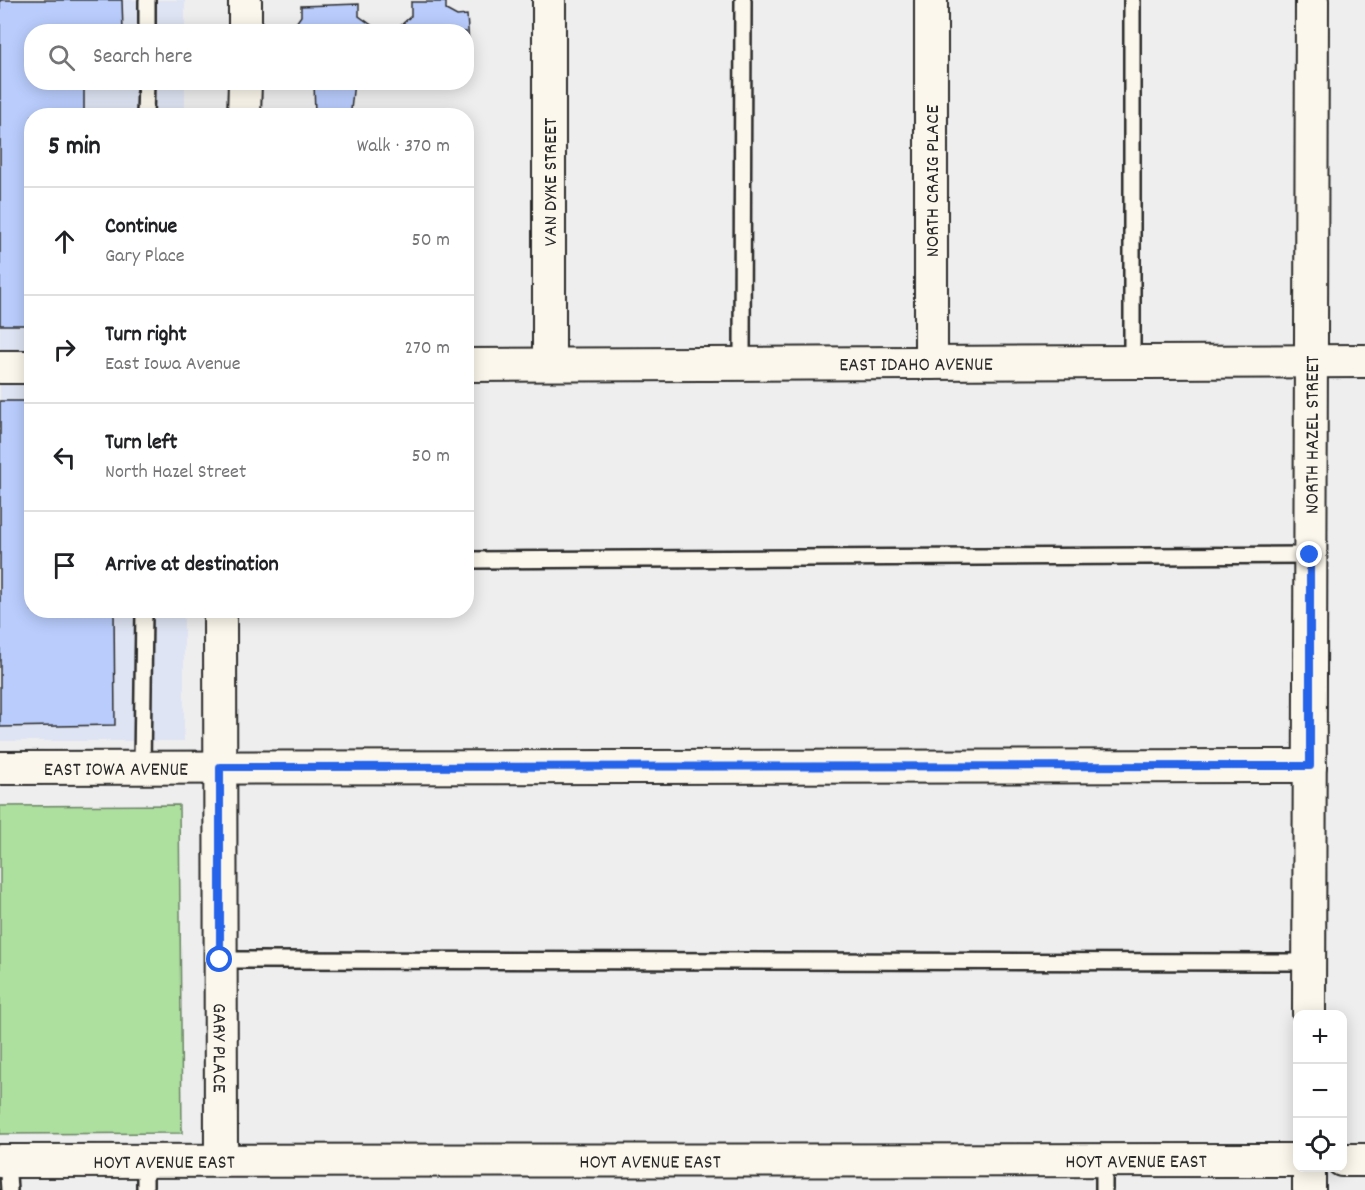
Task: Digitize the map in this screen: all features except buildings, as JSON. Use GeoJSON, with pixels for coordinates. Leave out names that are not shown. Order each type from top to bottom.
{"type":"FeatureCollection","features":[{"type":"Feature","properties":{"kind":"street"},"geometry":{"type":"LineString","coordinates":[[245,0],[245,24]]}},
{"type":"Feature","properties":{"kind":"street","name":"VAN DYKE STREET"},"geometry":{"type":"LineString","coordinates":[[549,0],[549,364]]}},
{"type":"Feature","properties":{"kind":"street","name":"NORTH CRAIG PLACE"},"geometry":{"type":"LineString","coordinates":[[931,0],[931,363]]}},
{"type":"Feature","properties":{"kind":"street","name":"NORTH HAZEL STREET"},"geometry":{"type":"LineString","coordinates":[[1309,1010],[1312,0]]}},
{"type":"Feature","properties":{"kind":"street"},"geometry":{"type":"LineString","coordinates":[[244,90],[244,108]]}},
{"type":"Feature","properties":{"kind":"street","name":"EAST IDAHO AVENUE"},"geometry":{"type":"LineString","coordinates":[[474,365],[1365,361]]}},
{"type":"Feature","properties":{"kind":"street"},"geometry":{"type":"LineString","coordinates":[[0,367],[24,367]]}},
{"type":"Feature","properties":{"kind":"street","name":"GARY PLACE"},"geometry":{"type":"LineString","coordinates":[[220,618],[221,1161]]}},
{"type":"Feature","properties":{"kind":"street","name":"EAST IOWA AVENUE"},"geometry":{"type":"LineString","coordinates":[[0,768],[1310,766]]}},
{"type":"Feature","properties":{"kind":"street","name":"HOYT AVENUE EAST"},"geometry":{"type":"LineString","coordinates":[[5,1170],[145,1175],[221,1161],[1104,1158],[1293,1160]]}},
{"type":"Feature","properties":{"kind":"street"},"geometry":{"type":"LineString","coordinates":[[1347,1160],[1365,1160]]}},
{"type":"Feature","properties":{"kind":"street"},"geometry":{"type":"LineString","coordinates":[[1309,1172],[1309,1190]]}},
{"type":"Feature","properties":{"kind":"lane"},"geometry":{"type":"LineString","coordinates":[[147,0],[147,24]]}},
{"type":"Feature","properties":{"kind":"lane"},"geometry":{"type":"LineString","coordinates":[[742,363],[743,0]]}},
{"type":"Feature","properties":{"kind":"lane"},"geometry":{"type":"LineString","coordinates":[[1132,0],[1132,362]]}},
{"type":"Feature","properties":{"kind":"lane"},"geometry":{"type":"LineString","coordinates":[[145,108],[146,90]]}},
{"type":"Feature","properties":{"kind":"lane"},"geometry":{"type":"LineString","coordinates":[[474,560],[1310,555]]}},
{"type":"Feature","properties":{"kind":"lane"},"geometry":{"type":"LineString","coordinates":[[142,768],[144,618]]}},
{"type":"Feature","properties":{"kind":"lane"},"geometry":{"type":"LineString","coordinates":[[220,960],[1310,962]]}},
{"type":"Feature","properties":{"kind":"lane"},"geometry":{"type":"LineString","coordinates":[[1104,1158],[1104,1190]]}},
{"type":"Feature","properties":{"kind":"shaded area"},"geometry":{"type":"Polygon","coordinates":[[[0,0],[185,0],[185,24],[24,24],[24,90],[185,90],[185,108],[24,108],[24,618],[184,618],[184,741],[0,741],[0,0]]]}},
{"type":"Feature","properties":{"kind":"green space"},"geometry":{"type":"Polygon","coordinates":[[[179,805],[182,1133],[0,1134],[0,806],[179,805]]]}},
{"type":"Feature","properties":{"kind":"route"},"geometry":{"type":"LineString","coordinates":[[220,960],[220,767],[1310,766],[1310,555]]}}]}
